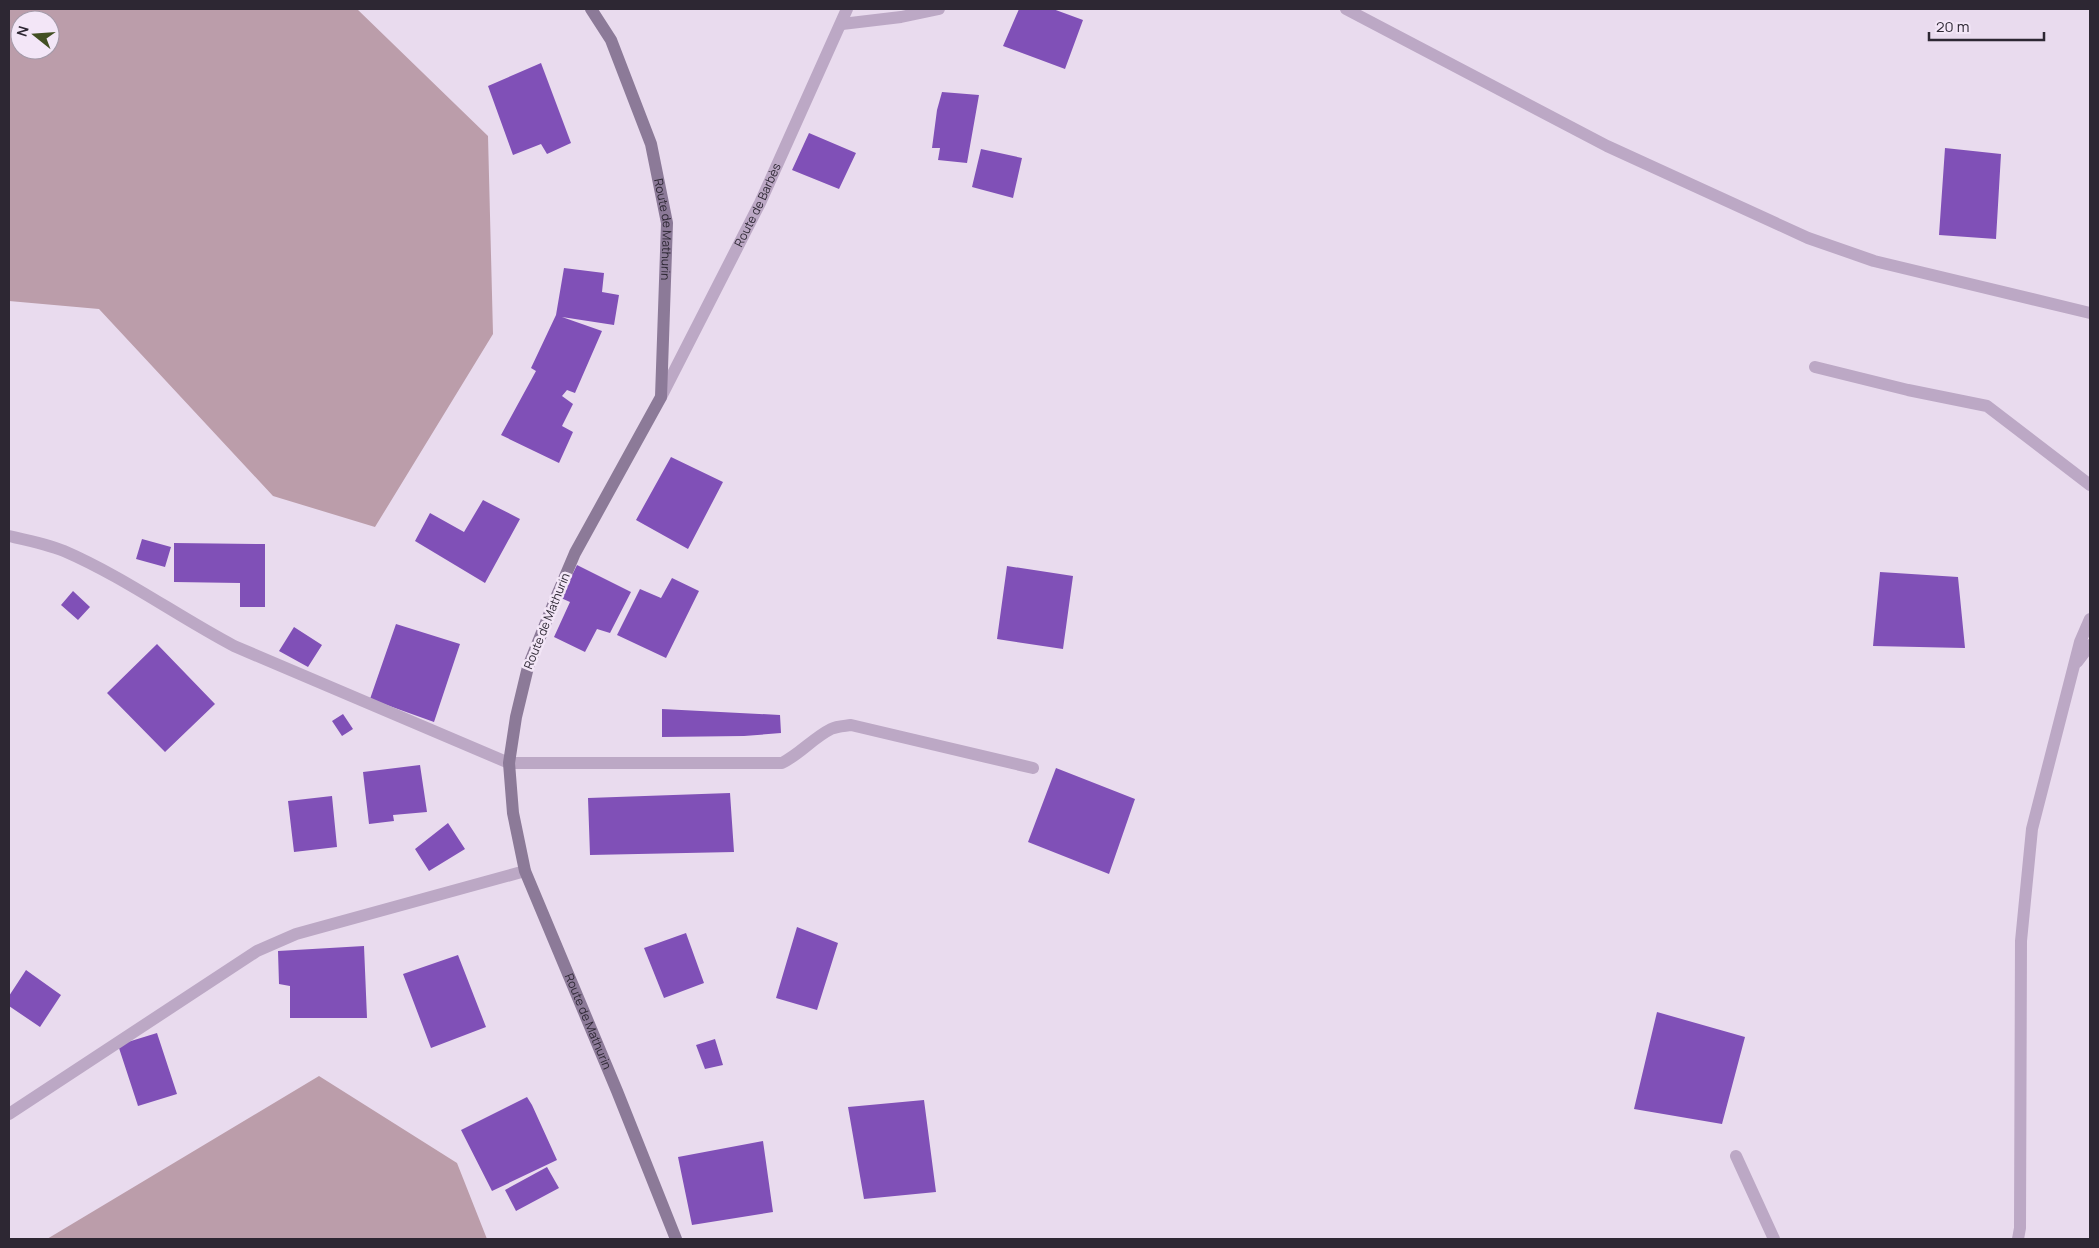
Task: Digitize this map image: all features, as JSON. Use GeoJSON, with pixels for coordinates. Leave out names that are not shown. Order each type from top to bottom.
{"type":"FeatureCollection","features":[{"type":"Feature","properties":{"kind":"street","name":"Route de Mathurin"},"geometry":{"type":"LineString","coordinates":[[591,9],[611,40],[651,144],[667,223],[661,397],[575,553],[552,608],[528,668],[516,717],[509,763],[513,813],[525,871],[617,1091],[676,1239]]}},
{"type":"Feature","properties":{"kind":"street","name":"Route de Barbès"},"geometry":{"type":"LineString","coordinates":[[661,397],[760,203],[842,24],[847,9]]}},
{"type":"Feature","properties":{"kind":"street"},"geometry":{"type":"LineString","coordinates":[[842,24],[901,17],[939,9]]}},
{"type":"Feature","properties":{"kind":"street"},"geometry":{"type":"LineString","coordinates":[[1346,9],[1608,146],[1808,238],[1874,261],[2090,313]]}},
{"type":"Feature","properties":{"kind":"street"},"geometry":{"type":"LineString","coordinates":[[1815,367],[1908,390],[1987,406],[2090,485]]}},
{"type":"Feature","properties":{"kind":"street"},"geometry":{"type":"LineString","coordinates":[[9,536],[62,550],[94,565],[201,629],[234,646],[509,763],[782,763],[795,757],[821,735],[834,728],[851,725],[1033,768]]}},
{"type":"Feature","properties":{"kind":"street"},"geometry":{"type":"LineString","coordinates":[[2018,1239],[2020,1218],[2022,941],[2032,829],[2080,642],[2090,619]]}},
{"type":"Feature","properties":{"kind":"street"},"geometry":{"type":"LineString","coordinates":[[2074,666],[2090,645]]}},
{"type":"Feature","properties":{"kind":"street"},"geometry":{"type":"LineString","coordinates":[[9,1114],[257,951],[276,942],[296,934],[525,871]]}},
{"type":"Feature","properties":{"kind":"street"},"geometry":{"type":"LineString","coordinates":[[1736,1156],[1774,1239]]}},
{"type":"Feature","properties":{"kind":"shaded area"},"geometry":{"type":"Polygon","coordinates":[[[9,9],[357,9],[488,136],[493,334],[375,527],[273,496],[99,309],[9,301],[9,9]]]}},
{"type":"Feature","properties":{"kind":"shaded area"},"geometry":{"type":"Polygon","coordinates":[[[319,1076],[457,1163],[487,1239],[47,1239],[319,1076]]]}},
{"type":"Feature","properties":{"kind":"building"},"geometry":{"type":"Polygon","coordinates":[[[1019,9],[1053,9],[1083,20],[1065,69],[1003,46],[1019,9]]]}},
{"type":"Feature","properties":{"kind":"building"},"geometry":{"type":"Polygon","coordinates":[[[541,63],[571,143],[547,154],[541,144],[513,155],[488,86],[541,63]]]}},
{"type":"Feature","properties":{"kind":"building"},"geometry":{"type":"Polygon","coordinates":[[[942,92],[979,95],[967,163],[938,160],[940,148],[932,148],[937,110],[942,92]]]}},
{"type":"Feature","properties":{"kind":"building"},"geometry":{"type":"Polygon","coordinates":[[[809,133],[856,153],[839,189],[792,170],[809,133]]]}},
{"type":"Feature","properties":{"kind":"building"},"geometry":{"type":"Polygon","coordinates":[[[1945,148],[2001,154],[1996,239],[1939,235],[1945,148]]]}},
{"type":"Feature","properties":{"kind":"building"},"geometry":{"type":"Polygon","coordinates":[[[981,149],[1022,158],[1013,198],[972,187],[981,149]]]}},
{"type":"Feature","properties":{"kind":"building"},"geometry":{"type":"Polygon","coordinates":[[[564,268],[604,273],[602,292],[619,295],[614,325],[562,317],[602,331],[575,393],[567,390],[562,396],[573,404],[562,426],[573,432],[559,463],[501,435],[536,371],[531,368],[556,315],[564,268]]]}},
{"type":"Feature","properties":{"kind":"building"},"geometry":{"type":"Polygon","coordinates":[[[671,457],[723,482],[688,549],[636,520],[671,457]]]}},
{"type":"Feature","properties":{"kind":"building"},"geometry":{"type":"Polygon","coordinates":[[[483,500],[520,519],[485,583],[415,541],[430,513],[464,532],[483,500]]]}},
{"type":"Feature","properties":{"kind":"building"},"geometry":{"type":"Polygon","coordinates":[[[142,539],[171,547],[165,567],[136,559],[142,539]]]}},
{"type":"Feature","properties":{"kind":"building"},"geometry":{"type":"Polygon","coordinates":[[[174,543],[265,544],[265,607],[240,607],[240,583],[174,582],[174,543]]]}},
{"type":"Feature","properties":{"kind":"building"},"geometry":{"type":"Polygon","coordinates":[[[577,565],[631,592],[610,633],[597,629],[585,652],[554,637],[570,602],[561,598],[577,565]]]}},
{"type":"Feature","properties":{"kind":"building"},"geometry":{"type":"Polygon","coordinates":[[[1007,566],[1073,576],[1063,649],[997,639],[1007,566]]]}},
{"type":"Feature","properties":{"kind":"building"},"geometry":{"type":"Polygon","coordinates":[[[1880,572],[1958,577],[1965,648],[1873,646],[1880,572]]]}},
{"type":"Feature","properties":{"kind":"building"},"geometry":{"type":"Polygon","coordinates":[[[672,578],[699,591],[666,658],[617,635],[640,589],[661,598],[672,578]]]}},
{"type":"Feature","properties":{"kind":"building"},"geometry":{"type":"Polygon","coordinates":[[[73,591],[90,607],[78,620],[61,605],[73,591]]]}},
{"type":"Feature","properties":{"kind":"building"},"geometry":{"type":"Polygon","coordinates":[[[396,624],[460,644],[434,722],[370,699],[396,624]]]}},
{"type":"Feature","properties":{"kind":"building"},"geometry":{"type":"Polygon","coordinates":[[[294,627],[322,645],[308,667],[279,651],[294,627]]]}},
{"type":"Feature","properties":{"kind":"building"},"geometry":{"type":"Polygon","coordinates":[[[157,644],[215,704],[165,752],[107,693],[157,644]]]}},
{"type":"Feature","properties":{"kind":"building"},"geometry":{"type":"Polygon","coordinates":[[[662,709],[780,715],[781,733],[744,736],[662,737],[662,709]]]}},
{"type":"Feature","properties":{"kind":"building"},"geometry":{"type":"Polygon","coordinates":[[[343,714],[353,729],[342,736],[332,721],[343,714]]]}},
{"type":"Feature","properties":{"kind":"building"},"geometry":{"type":"Polygon","coordinates":[[[420,765],[427,812],[393,815],[394,821],[369,824],[363,772],[420,765]]]}},
{"type":"Feature","properties":{"kind":"building"},"geometry":{"type":"Polygon","coordinates":[[[1056,768],[1135,799],[1109,874],[1028,842],[1056,768]]]}},
{"type":"Feature","properties":{"kind":"building"},"geometry":{"type":"Polygon","coordinates":[[[730,793],[734,852],[590,855],[588,798],[730,793]]]}},
{"type":"Feature","properties":{"kind":"building"},"geometry":{"type":"Polygon","coordinates":[[[332,796],[337,847],[294,852],[288,801],[332,796]]]}},
{"type":"Feature","properties":{"kind":"building"},"geometry":{"type":"Polygon","coordinates":[[[448,823],[465,849],[429,871],[415,849],[448,823]]]}},
{"type":"Feature","properties":{"kind":"building"},"geometry":{"type":"Polygon","coordinates":[[[797,927],[838,943],[817,1010],[776,998],[797,927]]]}},
{"type":"Feature","properties":{"kind":"building"},"geometry":{"type":"Polygon","coordinates":[[[686,933],[704,983],[664,998],[644,948],[686,933]]]}},
{"type":"Feature","properties":{"kind":"building"},"geometry":{"type":"Polygon","coordinates":[[[364,946],[367,1018],[290,1018],[290,986],[279,984],[278,951],[364,946]]]}},
{"type":"Feature","properties":{"kind":"building"},"geometry":{"type":"Polygon","coordinates":[[[458,955],[486,1027],[431,1048],[403,974],[458,955]]]}},
{"type":"Feature","properties":{"kind":"building"},"geometry":{"type":"Polygon","coordinates":[[[26,970],[61,995],[40,1027],[9,1006],[9,996],[26,970]]]}},
{"type":"Feature","properties":{"kind":"building"},"geometry":{"type":"Polygon","coordinates":[[[1657,1012],[1745,1037],[1722,1124],[1634,1109],[1657,1012]]]}},
{"type":"Feature","properties":{"kind":"building"},"geometry":{"type":"Polygon","coordinates":[[[157,1033],[177,1094],[138,1106],[118,1045],[157,1033]]]}},
{"type":"Feature","properties":{"kind":"building"},"geometry":{"type":"Polygon","coordinates":[[[715,1039],[723,1065],[705,1069],[696,1045],[715,1039]]]}},
{"type":"Feature","properties":{"kind":"building"},"geometry":{"type":"Polygon","coordinates":[[[527,1097],[557,1160],[492,1191],[461,1130],[527,1097]]]}},
{"type":"Feature","properties":{"kind":"building"},"geometry":{"type":"Polygon","coordinates":[[[924,1100],[936,1192],[864,1199],[848,1107],[924,1100]]]}},
{"type":"Feature","properties":{"kind":"building"},"geometry":{"type":"Polygon","coordinates":[[[763,1141],[773,1212],[692,1225],[678,1157],[763,1141]]]}},
{"type":"Feature","properties":{"kind":"building"},"geometry":{"type":"Polygon","coordinates":[[[547,1167],[559,1188],[516,1211],[505,1190],[547,1167]]]}}]}
